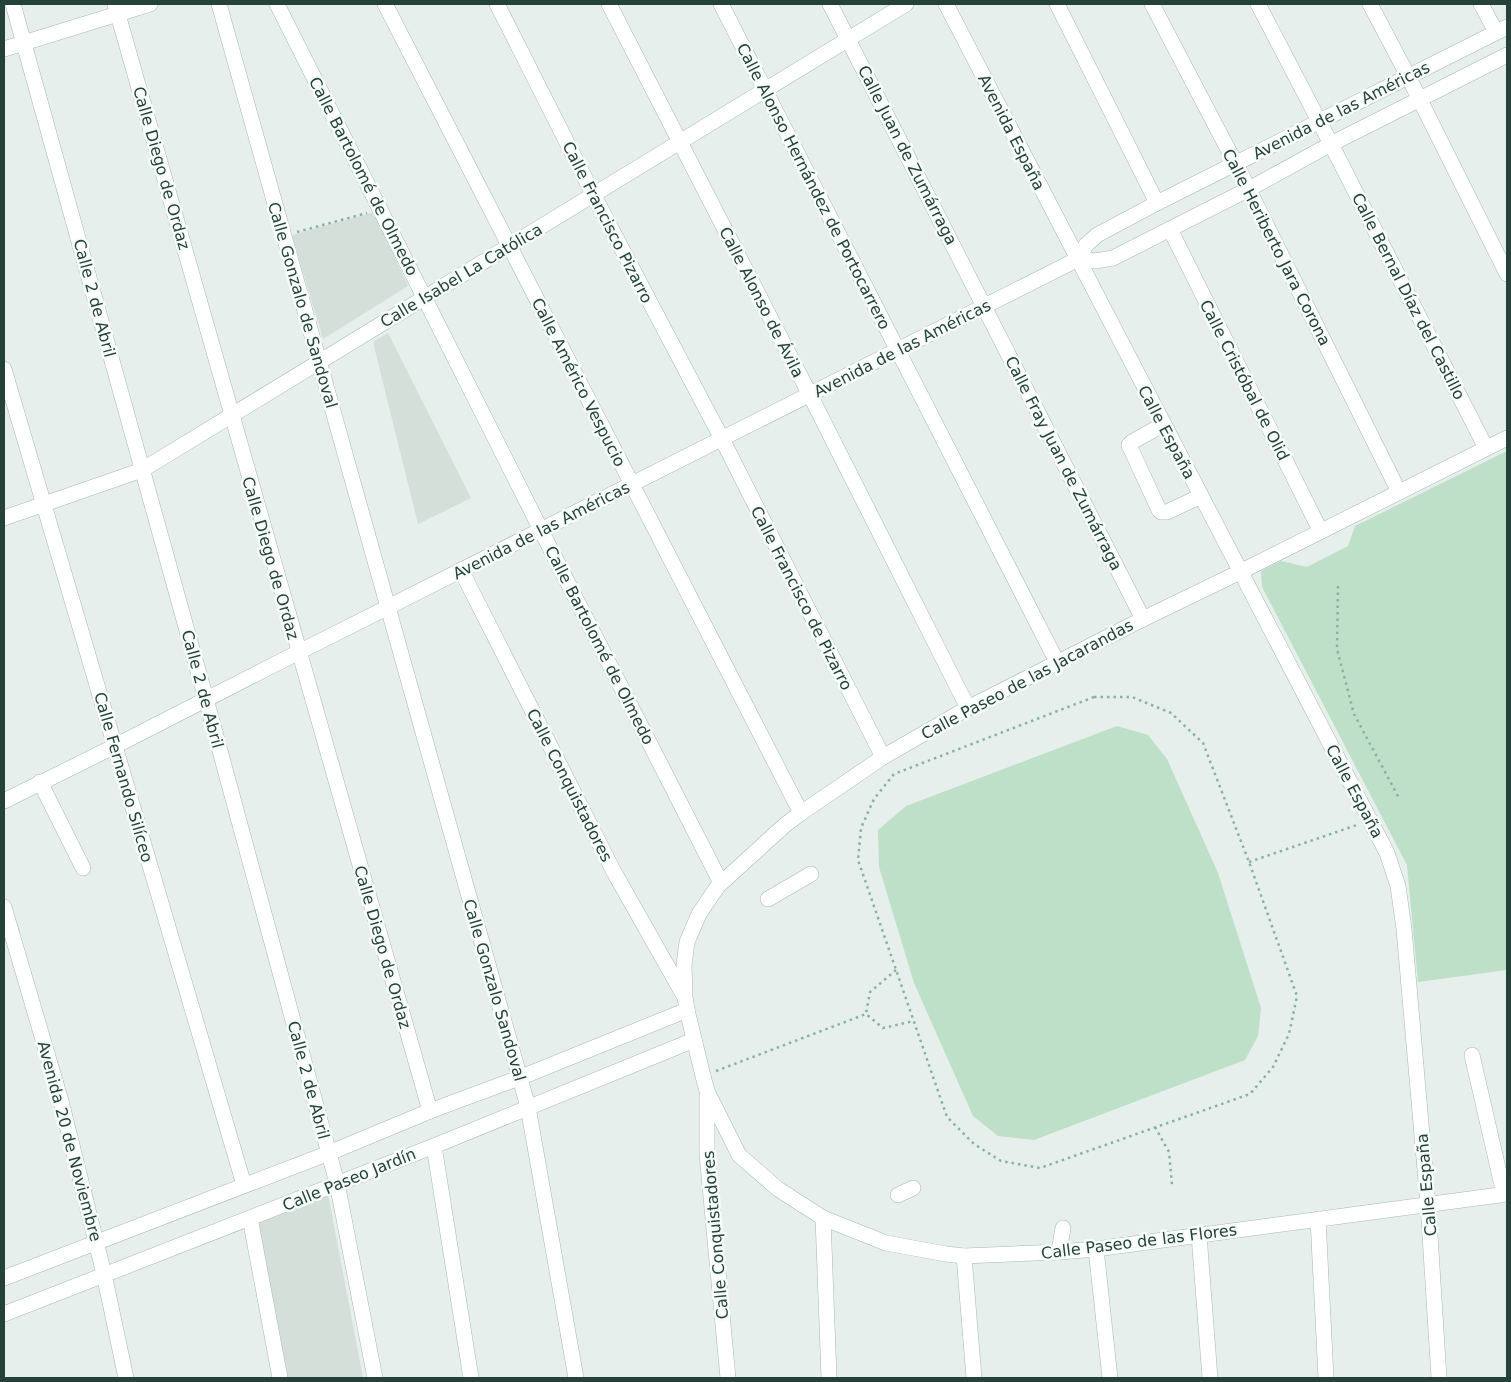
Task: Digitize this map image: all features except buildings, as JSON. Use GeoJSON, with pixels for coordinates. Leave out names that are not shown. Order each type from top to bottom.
{"type":"FeatureCollection","features":[{"type":"Feature","properties":{"kind":"street","name":"Calle 2 de Abril"},"geometry":{"type":"LineString","coordinates":[[13,4],[206,699],[337,1183],[374,1378]]}},
{"type":"Feature","properties":{"kind":"street"},"geometry":{"type":"LineString","coordinates":[[4,49],[116,9],[150,4]]}},
{"type":"Feature","properties":{"kind":"street","name":"Calle Gonzalo de Sandoval"},"geometry":{"type":"LineString","coordinates":[[219,4],[389,607]]}},
{"type":"Feature","properties":{"kind":"street","name":"Calle Bartolomé de Olmedo"},"geometry":{"type":"LineString","coordinates":[[277,4],[721,884]]}},
{"type":"Feature","properties":{"kind":"street","name":"Calle Américo Vespucio"},"geometry":{"type":"LineString","coordinates":[[385,4],[800,813]]}},
{"type":"Feature","properties":{"kind":"street","name":"Calle Francisco Pizarro"},"geometry":{"type":"LineString","coordinates":[[497,4],[593,194],[722,439]]}},
{"type":"Feature","properties":{"kind":"street","name":"Calle Alonso de Ávila"},"geometry":{"type":"LineString","coordinates":[[609,4],[968,708]]}},
{"type":"Feature","properties":{"kind":"street","name":"Calle Alonso Hernández de Portocarrero"},"geometry":{"type":"LineString","coordinates":[[721,4],[1057,662]]}},
{"type":"Feature","properties":{"kind":"street","name":"Calle Juan de Zumárraga"},"geometry":{"type":"LineString","coordinates":[[830,4],[985,306]]}},
{"type":"Feature","properties":{"kind":"street","name":"Calle Isabel La Católica"},"geometry":{"type":"LineString","coordinates":[[4,518],[142,470],[906,4]]}},
{"type":"Feature","properties":{"kind":"street","name":"Avenida España"},"geometry":{"type":"LineString","coordinates":[[946,4],[1078,260]]}},
{"type":"Feature","properties":{"kind":"street"},"geometry":{"type":"LineString","coordinates":[[1057,4],[1157,203]]}},
{"type":"Feature","properties":{"kind":"street","name":"Calle Heriberto Jara Corona"},"geometry":{"type":"LineString","coordinates":[[1152,4],[1249,189],[1399,492]]}},
{"type":"Feature","properties":{"kind":"street","name":"Calle Bernal Díaz del Castillo"},"geometry":{"type":"LineString","coordinates":[[1258,4],[1332,144],[1486,448]]}},
{"type":"Feature","properties":{"kind":"street"},"geometry":{"type":"LineString","coordinates":[[1370,4],[1420,99],[1507,274]]}},
{"type":"Feature","properties":{"kind":"street"},"geometry":{"type":"LineString","coordinates":[[1481,4],[1502,29]]}},
{"type":"Feature","properties":{"kind":"street","name":"Calle Diego de Ordaz"},"geometry":{"type":"LineString","coordinates":[[116,9],[297,653],[430,1111]]}},
{"type":"Feature","properties":{"kind":"street","name":"Avenida de las Américas"},"geometry":{"type":"LineString","coordinates":[[1078,260],[1086,245],[1097,235],[1235,163],[1502,29]]}},
{"type":"Feature","properties":{"kind":"street","name":"Avenida de las Américas"},"geometry":{"type":"LineString","coordinates":[[4,801],[1078,260],[1095,261],[1112,258],[1249,189],[1420,99],[1506,59]]}},
{"type":"Feature","properties":{"kind":"street","name":"Calle Cristóbal de Olid"},"geometry":{"type":"LineString","coordinates":[[1170,229],[1320,530]]}},
{"type":"Feature","properties":{"kind":"street","name":"Calle España"},"geometry":{"type":"LineString","coordinates":[[1078,260],[1387,852],[1398,886],[1404,929],[1428,1204],[1439,1378]]}},
{"type":"Feature","properties":{"kind":"street","name":"Calle Fray Juan de Zumárraga"},"geometry":{"type":"LineString","coordinates":[[985,306],[1143,619]]}},
{"type":"Feature","properties":{"kind":"street","name":"Calle Fernando Silíceo"},"geometry":{"type":"LineString","coordinates":[[4,369],[244,1186]]}},
{"type":"Feature","properties":{"kind":"street"},"geometry":{"type":"LineString","coordinates":[[1164,424],[1132,442],[1129,446],[1159,510],[1166,512],[1201,496]]}},
{"type":"Feature","properties":{"kind":"street","name":"Calle Paseo de las Jacarandas"},"geometry":{"type":"LineString","coordinates":[[694,1040],[686,1004],[684,965],[687,942],[699,914],[721,884],[800,813],[883,757],[968,708],[1507,438]]}},
{"type":"Feature","properties":{"kind":"street","name":"Calle Francisco de Pizarro"},"geometry":{"type":"LineString","coordinates":[[722,439],[883,757]]}},
{"type":"Feature","properties":{"kind":"street","name":"Calle Conquistadores"},"geometry":{"type":"LineString","coordinates":[[462,570],[614,872],[686,1004]]}},
{"type":"Feature","properties":{"kind":"street","name":"Calle Gonzalo Sandoval"},"geometry":{"type":"LineString","coordinates":[[389,607],[528,1107],[576,1378]]}},
{"type":"Feature","properties":{"kind":"street"},"geometry":{"type":"LineString","coordinates":[[40,782],[83,868]]}},
{"type":"Feature","properties":{"kind":"street"},"geometry":{"type":"LineString","coordinates":[[768,899],[811,874]]}},
{"type":"Feature","properties":{"kind":"street","name":"Avenida 20 de Noviembre"},"geometry":{"type":"LineString","coordinates":[[4,907],[61,1101],[104,1274],[126,1378]]}},
{"type":"Feature","properties":{"kind":"street","name":"Calle Paseo Jardín"},"geometry":{"type":"LineString","coordinates":[[4,1278],[519,1078],[686,1004]]}},
{"type":"Feature","properties":{"kind":"street","name":"Calle Paseo Jardín"},"geometry":{"type":"LineString","coordinates":[[4,1314],[434,1146],[694,1040]]}},
{"type":"Feature","properties":{"kind":"street","name":"Calle Paseo de las Flores"},"geometry":{"type":"LineString","coordinates":[[694,1040],[707,1091],[739,1154],[778,1189],[823,1218],[886,1244],[964,1256],[1059,1252],[1096,1249],[1506,1194]]}},
{"type":"Feature","properties":{"kind":"street"},"geometry":{"type":"LineString","coordinates":[[1472,1055],[1506,1194]]}},
{"type":"Feature","properties":{"kind":"street","name":"Calle Conquistadores"},"geometry":{"type":"LineString","coordinates":[[707,1091],[706,1154],[728,1378]]}},
{"type":"Feature","properties":{"kind":"street"},"geometry":{"type":"LineString","coordinates":[[434,1146],[471,1378]]}},
{"type":"Feature","properties":{"kind":"street"},"geometry":{"type":"LineString","coordinates":[[898,1195],[913,1188]]}},
{"type":"Feature","properties":{"kind":"street"},"geometry":{"type":"LineString","coordinates":[[250,1218],[280,1378]]}},
{"type":"Feature","properties":{"kind":"street"},"geometry":{"type":"LineString","coordinates":[[823,1218],[829,1378]]}},
{"type":"Feature","properties":{"kind":"street"},"geometry":{"type":"LineString","coordinates":[[1318,1220],[1326,1378]]}},
{"type":"Feature","properties":{"kind":"street"},"geometry":{"type":"LineString","coordinates":[[1059,1252],[1063,1228]]}},
{"type":"Feature","properties":{"kind":"street"},"geometry":{"type":"LineString","coordinates":[[1200,1235],[1210,1378]]}},
{"type":"Feature","properties":{"kind":"street"},"geometry":{"type":"LineString","coordinates":[[1096,1249],[1110,1378]]}},
{"type":"Feature","properties":{"kind":"street"},"geometry":{"type":"LineString","coordinates":[[964,1256],[974,1378]]}},
{"type":"Feature","properties":{"kind":"path"},"geometry":{"type":"LineString","coordinates":[[284,236],[380,209]]}},
{"type":"Feature","properties":{"kind":"path"},"geometry":{"type":"LineString","coordinates":[[1338,586],[1337,649],[1354,714],[1399,798]]}},
{"type":"Feature","properties":{"kind":"path"},"geometry":{"type":"LineString","coordinates":[[1094,697],[1132,697],[1171,713],[1203,743],[1250,862],[1296,996],[1289,1034],[1273,1067],[1250,1094],[1040,1168],[1001,1161],[974,1144],[947,1117],[858,860],[861,828],[874,799],[894,774],[1094,697]]}},
{"type":"Feature","properties":{"kind":"path"},"geometry":{"type":"LineString","coordinates":[[1250,862],[1370,821]]}},
{"type":"Feature","properties":{"kind":"path"},"geometry":{"type":"LineString","coordinates":[[866,1014],[870,992],[896,970]]}},
{"type":"Feature","properties":{"kind":"path"},"geometry":{"type":"LineString","coordinates":[[866,1014],[883,1028],[914,1021]]}},
{"type":"Feature","properties":{"kind":"path"},"geometry":{"type":"LineString","coordinates":[[703,1076],[866,1014]]}},
{"type":"Feature","properties":{"kind":"path"},"geometry":{"type":"LineString","coordinates":[[1155,1127],[1169,1152],[1172,1185]]}},
{"type":"Feature","properties":{"kind":"shaded area"},"geometry":{"type":"Polygon","coordinates":[[[374,212],[408,286],[323,339],[292,235],[374,212]]]}},
{"type":"Feature","properties":{"kind":"shaded area"},"geometry":{"type":"Polygon","coordinates":[[[388,333],[471,498],[418,524],[373,342],[388,333]]]}},
{"type":"Feature","properties":{"kind":"shaded area"},"geometry":{"type":"Polygon","coordinates":[[[328,1194],[363,1378],[288,1378],[258,1221],[328,1194]]]}},
{"type":"Feature","properties":{"kind":"green space"},"geometry":{"type":"Polygon","coordinates":[[[1507,451],[1507,970],[1418,982],[1407,865],[1262,587],[1261,571],[1281,561],[1307,567],[1348,546],[1355,526],[1507,451]]]}},
{"type":"Feature","properties":{"kind":"green space"},"geometry":{"type":"Polygon","coordinates":[[[1117,726],[1148,735],[1167,759],[1218,873],[1261,1008],[1258,1036],[1245,1060],[1034,1140],[998,1136],[973,1116],[914,983],[879,867],[878,830],[906,806],[1117,726]]]}}]}
